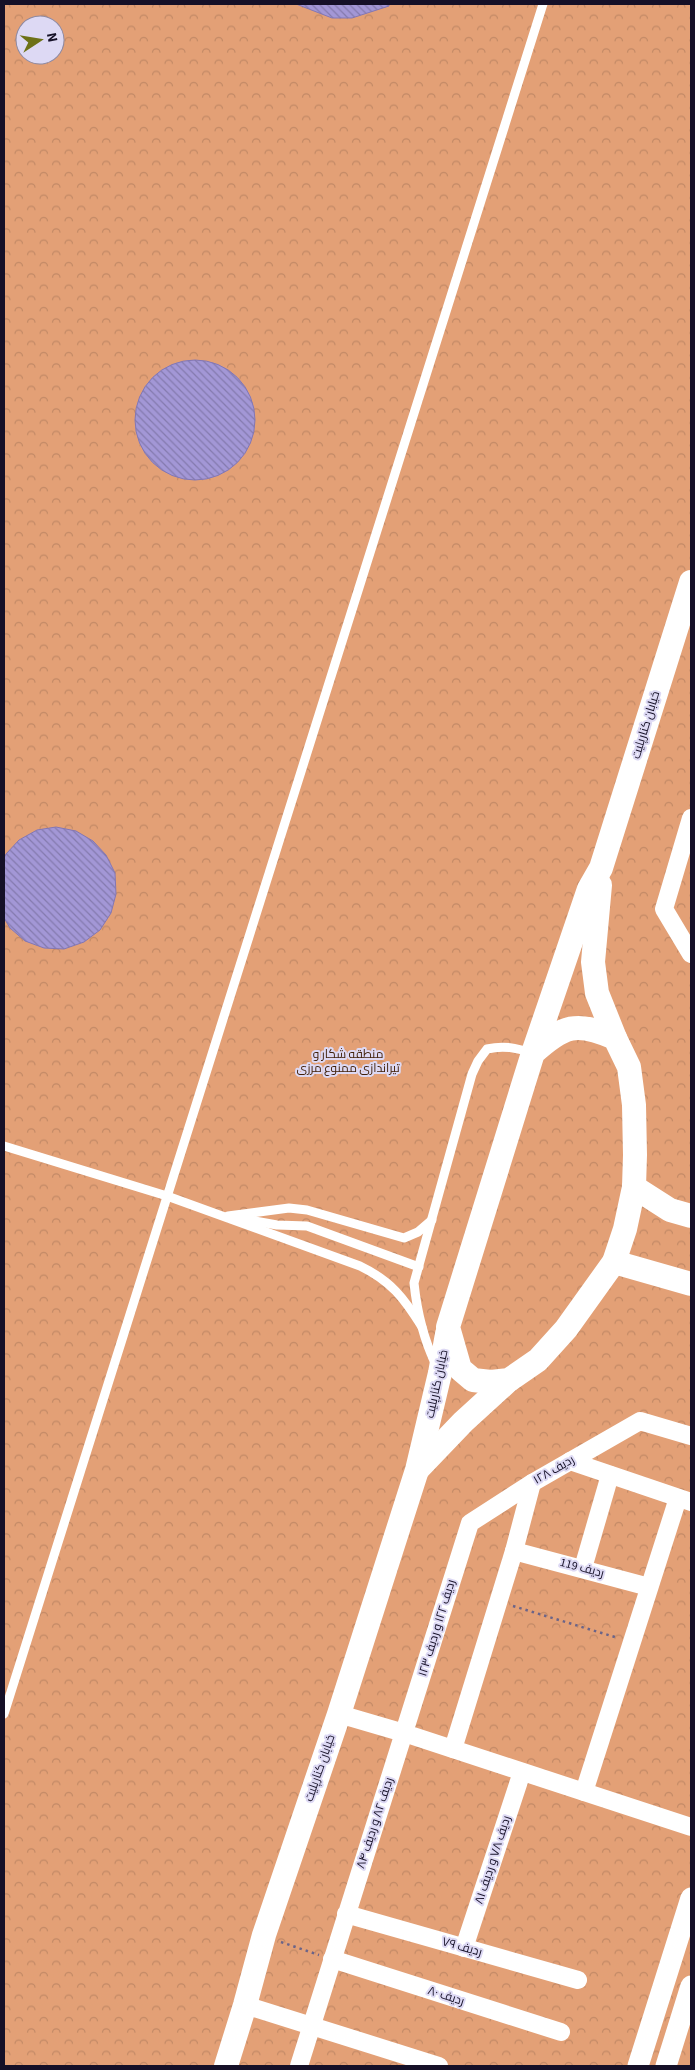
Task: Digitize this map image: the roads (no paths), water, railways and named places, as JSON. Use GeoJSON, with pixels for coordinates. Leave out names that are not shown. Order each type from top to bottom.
{"type":"FeatureCollection","features":[{"type":"Feature","properties":{"kind":"main road","name":"خیابان کنارپلیت"},"geometry":{"type":"LineString","coordinates":[[226,2066],[245,2006],[264,1935],[339,1714],[417,1470],[440,1374],[448,1327],[533,1053],[589,889],[601,868],[688,606],[691,582]]}},
{"type":"Feature","properties":{"kind":"main road","name":"خیابان کنارپلیت"},"geometry":{"type":"LineString","coordinates":[[417,1470],[463,1422],[509,1380],[538,1360],[561,1335],[614,1262],[625,1229],[634,1187],[634,1106],[628,1067],[597,993],[593,962],[601,868]]}},
{"type":"Feature","properties":{"kind":"main road"},"geometry":{"type":"LineString","coordinates":[[533,1053],[554,1035],[565,1030],[593,1029],[615,1038]]}},
{"type":"Feature","properties":{"kind":"main road"},"geometry":{"type":"LineString","coordinates":[[634,1187],[670,1210],[691,1216]]}},
{"type":"Feature","properties":{"kind":"main road"},"geometry":{"type":"LineString","coordinates":[[614,1262],[691,1284]]}},
{"type":"Feature","properties":{"kind":"main road"},"geometry":{"type":"LineString","coordinates":[[448,1327],[460,1369],[473,1380],[491,1382],[509,1380]]}},
{"type":"Feature","properties":{"kind":"street"},"geometry":{"type":"LineString","coordinates":[[691,818],[664,909],[691,954]]}},
{"type":"Feature","properties":{"kind":"street","name":"ردیف ۱۲۸"},"geometry":{"type":"LineString","coordinates":[[470,1523],[532,1483],[640,1421],[691,1436]]}},
{"type":"Feature","properties":{"kind":"street"},"geometry":{"type":"LineString","coordinates":[[570,1461],[685,1500],[649,1587],[584,1792]]}},
{"type":"Feature","properties":{"kind":"street"},"geometry":{"type":"LineString","coordinates":[[583,1568],[610,1475]]}},
{"type":"Feature","properties":{"kind":"street"},"geometry":{"type":"LineString","coordinates":[[453,1749],[514,1551],[532,1483]]}},
{"type":"Feature","properties":{"kind":"street","name":"ردیف ۱۲۲ و ردیف ۱۲۳"},"geometry":{"type":"LineString","coordinates":[[404,1733],[470,1523]]}},
{"type":"Feature","properties":{"kind":"street","name":"ردیف 119"},"geometry":{"type":"LineString","coordinates":[[514,1551],[649,1587]]}},
{"type":"Feature","properties":{"kind":"street"},"geometry":{"type":"LineString","coordinates":[[339,1714],[404,1733],[691,1827]]}},
{"type":"Feature","properties":{"kind":"street","name":"ردیف ۸۲ و ردیف ۸۴"},"geometry":{"type":"LineString","coordinates":[[299,2066],[404,1733]]}},
{"type":"Feature","properties":{"kind":"street","name":"ردیف ۷۸ و ردیف ۸۱"},"geometry":{"type":"LineString","coordinates":[[464,1948],[522,1772]]}},
{"type":"Feature","properties":{"kind":"street"},"geometry":{"type":"LineString","coordinates":[[638,2066],[691,1898]]}},
{"type":"Feature","properties":{"kind":"street","name":"ردیف ۷۹"},"geometry":{"type":"LineString","coordinates":[[346,1914],[578,1980]]}},
{"type":"Feature","properties":{"kind":"street","name":"ردیف ۸۰"},"geometry":{"type":"LineString","coordinates":[[332,1959],[561,2032]]}},
{"type":"Feature","properties":{"kind":"street"},"geometry":{"type":"LineString","coordinates":[[666,2066],[691,1986]]}},
{"type":"Feature","properties":{"kind":"street"},"geometry":{"type":"LineString","coordinates":[[245,2006],[438,2066]]}},
{"type":"Feature","properties":{"kind":"lane"},"geometry":{"type":"LineString","coordinates":[[4,1714],[543,4]]}},
{"type":"Feature","properties":{"kind":"lane"},"geometry":{"type":"LineString","coordinates":[[440,1374],[422,1327],[414,1283],[472,1074],[486,1049],[500,1046],[514,1047],[533,1053]]}},
{"type":"Feature","properties":{"kind":"lane"},"geometry":{"type":"LineString","coordinates":[[4,1146],[167,1196],[342,1259],[375,1274],[389,1283],[405,1300],[422,1327]]}},
{"type":"Feature","properties":{"kind":"lane"},"geometry":{"type":"LineString","coordinates":[[222,1216],[238,1216],[289,1208],[307,1210],[404,1238],[418,1232],[432,1220]]}},
{"type":"Feature","properties":{"kind":"lane"},"geometry":{"type":"LineString","coordinates":[[222,1216],[277,1224],[307,1226],[419,1267]]}},
{"type":"Feature","properties":{"kind":"park label","name":"منطقه شکار و تیراندازی ممنوع مرزی"},"geometry":{"type":"Point","coordinates":[348,1061]}}]}
